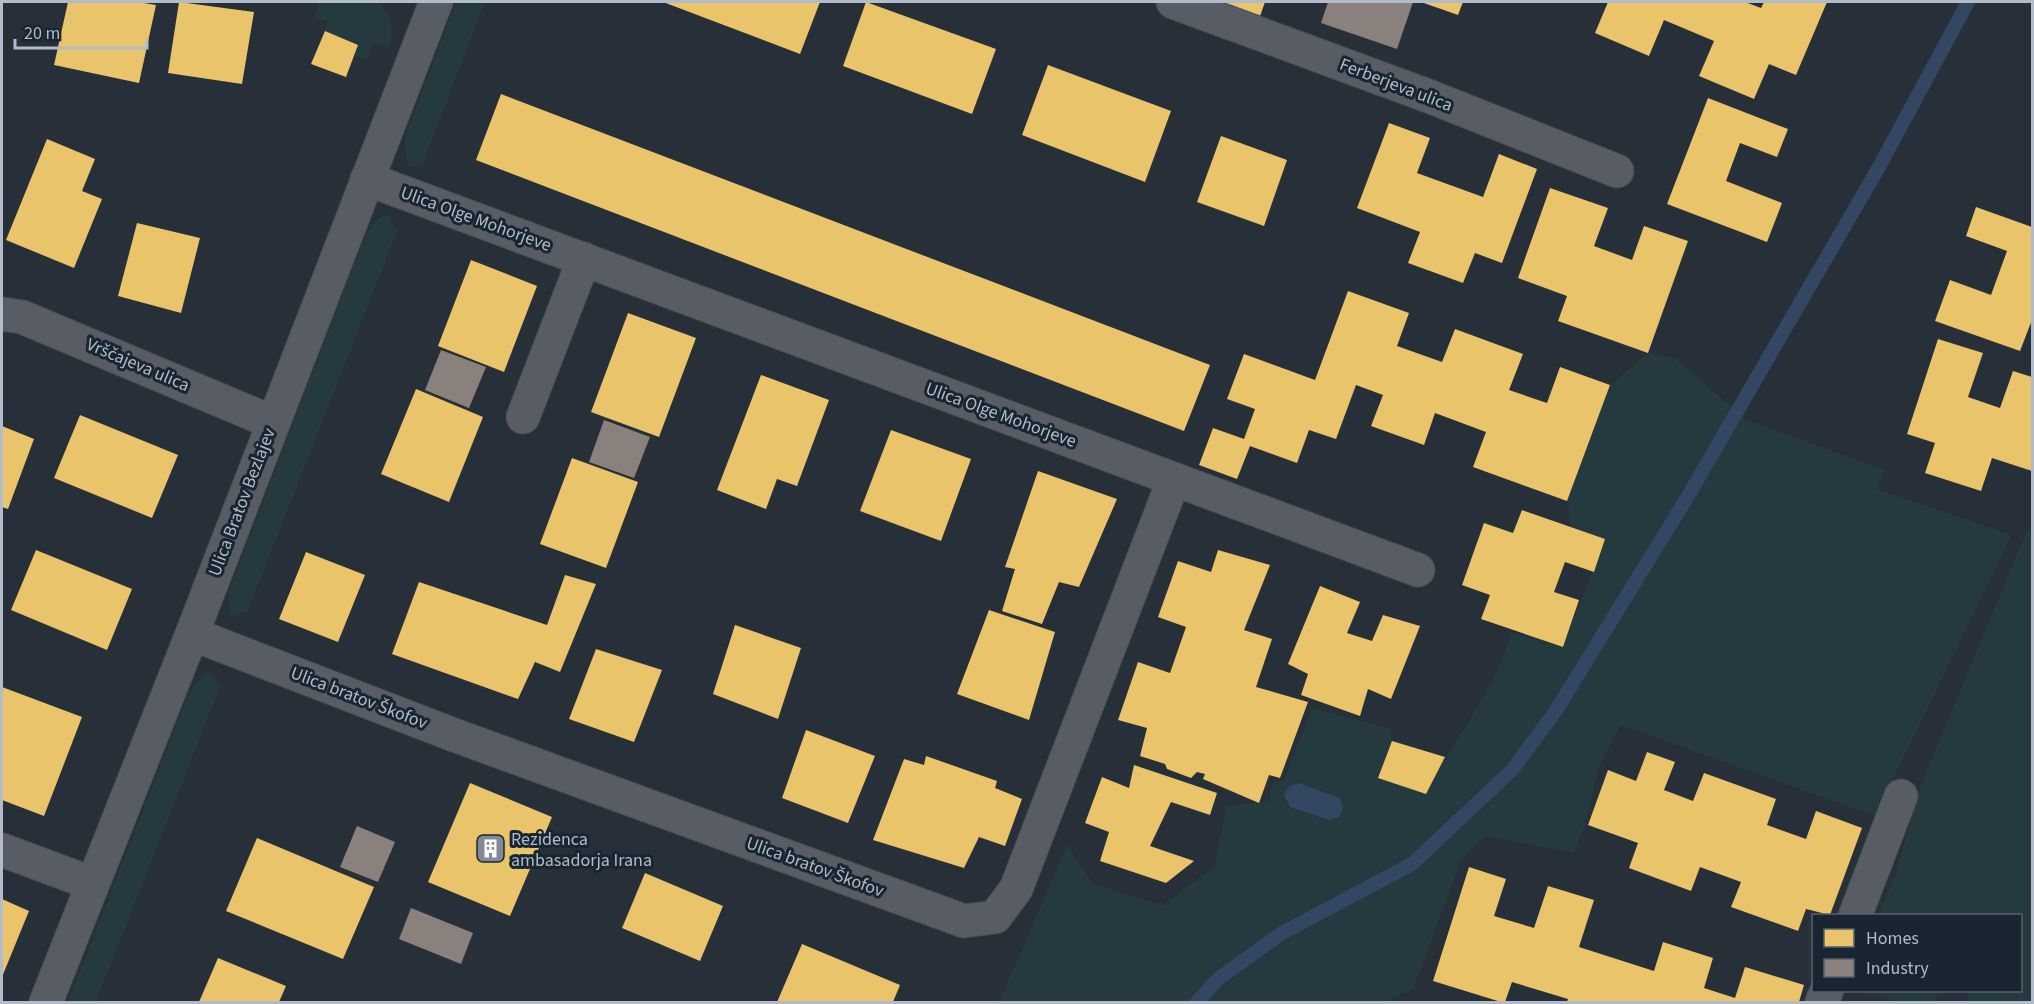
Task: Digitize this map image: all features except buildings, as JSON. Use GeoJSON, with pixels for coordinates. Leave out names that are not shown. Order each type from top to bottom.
{"type":"FeatureCollection","features":[{"type":"Feature","properties":{"kind":"street","name":"Ulica Bratov Bezlajev"},"geometry":{"type":"LineString","coordinates":[[46,1002],[91,883],[192,634],[436,2]]}},
{"type":"Feature","properties":{"kind":"street","name":"Ferberjeva ulica"},"geometry":{"type":"LineString","coordinates":[[1173,2],[1431,97],[1617,171]]}},
{"type":"Feature","properties":{"kind":"street","name":"Ulica Olge Mohorjeve"},"geometry":{"type":"LineString","coordinates":[[367,179],[1418,570]]}},
{"type":"Feature","properties":{"kind":"street"},"geometry":{"type":"LineString","coordinates":[[523,417],[584,259]]}},
{"type":"Feature","properties":{"kind":"street","name":"Vrščajeva ulica"},"geometry":{"type":"LineString","coordinates":[[2,314],[22,317],[272,422]]}},
{"type":"Feature","properties":{"kind":"street","name":"Ulica bratov Škofov"},"geometry":{"type":"LineString","coordinates":[[192,634],[454,735],[964,921],[995,917],[1016,889],[1174,479]]}},
{"type":"Feature","properties":{"kind":"street"},"geometry":{"type":"LineString","coordinates":[[1855,914],[1901,796]]}},
{"type":"Feature","properties":{"kind":"street"},"geometry":{"type":"LineString","coordinates":[[2,850],[91,883]]}},
{"type":"Feature","properties":{"kind":"green space"},"geometry":{"type":"Polygon","coordinates":[[[319,2],[377,2],[391,22],[392,34],[388,47],[373,43],[367,60],[355,56],[358,45],[325,31],[327,21],[315,18],[319,2]]]}},
{"type":"Feature","properties":{"kind":"green space"},"geometry":{"type":"Polygon","coordinates":[[[456,2],[485,2],[422,166],[409,166],[405,152],[405,137],[456,2]]]}},
{"type":"Feature","properties":{"kind":"green space"},"geometry":{"type":"Polygon","coordinates":[[[387,213],[397,232],[248,611],[230,617],[228,593],[365,236],[374,222],[387,213]]]}},
{"type":"Feature","properties":{"kind":"green space"},"geometry":{"type":"Polygon","coordinates":[[[1648,353],[1675,358],[1747,420],[1885,470],[1876,489],[2012,535],[1875,816],[1621,725],[1598,770],[1585,826],[1574,853],[1486,836],[1461,860],[1414,988],[1385,1002],[999,1002],[1067,845],[1093,884],[1163,905],[1215,866],[1226,806],[1269,801],[1273,781],[1284,780],[1312,708],[1391,729],[1392,741],[1378,777],[1426,794],[1495,675],[1511,633],[1563,647],[1605,539],[1571,527],[1567,501],[1610,385],[1648,353]]]}},
{"type":"Feature","properties":{"kind":"green space"},"geometry":{"type":"Polygon","coordinates":[[[2027,530],[2032,532],[2032,1002],[1967,1002],[1969,992],[2022,992],[2022,914],[1879,914],[1896,873],[1921,784],[2027,530]]]}},
{"type":"Feature","properties":{"kind":"green space"},"geometry":{"type":"Polygon","coordinates":[[[208,671],[221,685],[96,1002],[68,1002],[190,690],[208,671]]]}},
{"type":"Feature","properties":{"kind":"green space"},"geometry":{"type":"Polygon","coordinates":[[[1862,992],[1938,992],[1935,1002],[1902,1002],[1862,992]]]}},
{"type":"Feature","properties":{"kind":"water"},"geometry":{"type":"Polygon","coordinates":[[[1298,783],[1340,798],[1343,808],[1339,817],[1329,820],[1290,807],[1284,795],[1288,787],[1298,783]]]}},
{"type":"Feature","properties":{"kind":"waterway"},"geometry":{"type":"LineString","coordinates":[[1197,1002],[1218,979],[1282,933],[1412,864],[1512,770],[1555,712],[1685,501],[1879,167],[1968,2]]}},
{"type":"Feature","properties":{"kind":"place","name":"Rezidenca ambasadorja Irana"},"geometry":{"type":"Point","coordinates":[490,849]}}]}
